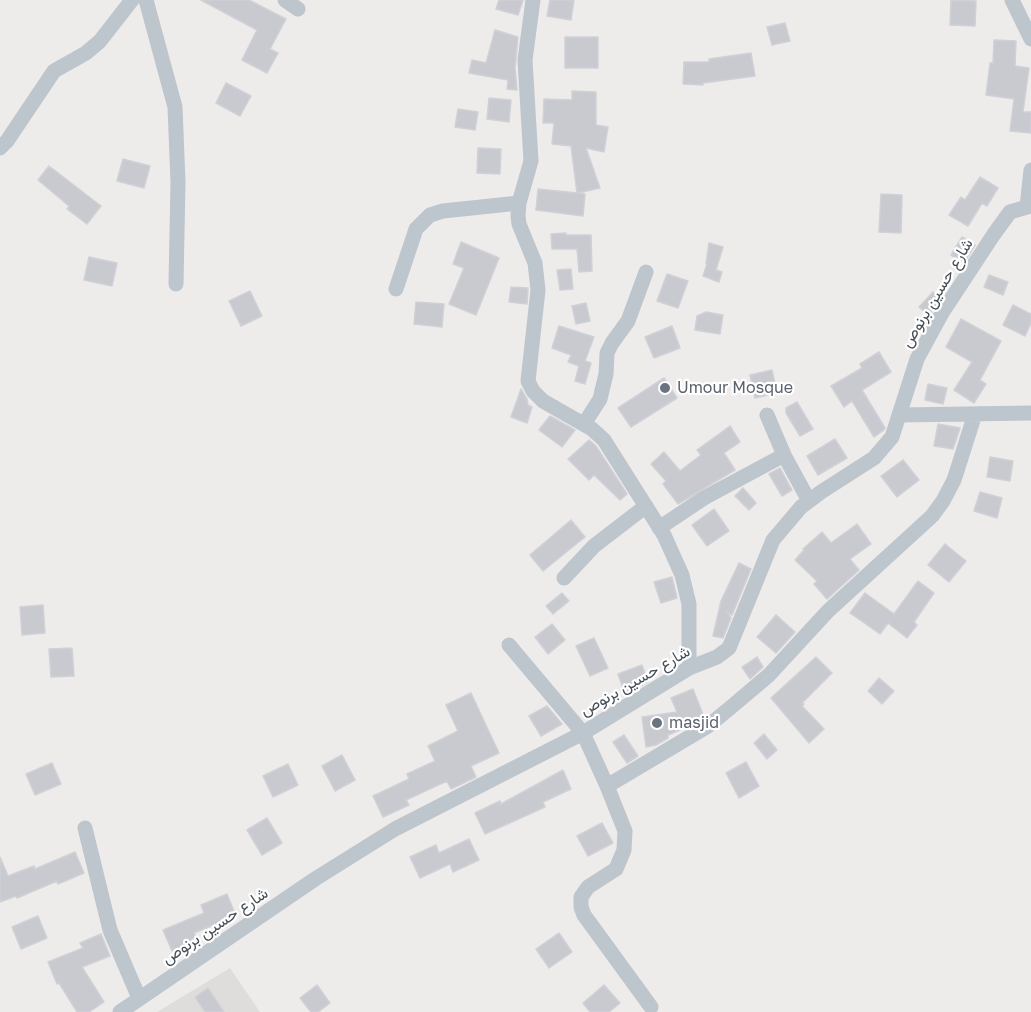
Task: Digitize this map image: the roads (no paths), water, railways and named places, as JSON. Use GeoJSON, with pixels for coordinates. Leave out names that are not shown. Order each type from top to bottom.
{"type":"FeatureCollection","features":[{"type":"Feature","properties":{"kind":"street"},"geometry":{"type":"LineString","coordinates":[[0,148],[54,71],[86,53],[100,41],[132,0]]}},
{"type":"Feature","properties":{"kind":"street"},"geometry":{"type":"LineString","coordinates":[[146,0],[175,107],[176,284]]}},
{"type":"Feature","properties":{"kind":"street"},"geometry":{"type":"LineString","coordinates":[[533,0],[525,60],[531,161],[519,203],[519,224],[535,263],[538,290],[528,381],[533,391],[543,401],[584,424],[604,440],[659,528],[682,575],[689,604],[689,668]]}},
{"type":"Feature","properties":{"kind":"street"},"geometry":{"type":"LineString","coordinates":[[1012,0],[1031,39]]}},
{"type":"Feature","properties":{"kind":"street","name":"شارع حسين برنوص"},"geometry":{"type":"LineString","coordinates":[[120,1012],[315,879],[395,829],[583,733],[689,668],[717,657],[729,648],[773,540],[801,507],[874,458],[892,436],[917,359],[942,313],[1010,212],[1029,208],[1031,170]]}},
{"type":"Feature","properties":{"kind":"street"},"geometry":{"type":"LineString","coordinates":[[396,289],[416,229],[430,215],[443,211],[519,203]]}},
{"type":"Feature","properties":{"kind":"street"},"geometry":{"type":"LineString","coordinates":[[584,424],[600,399],[604,386],[607,353],[628,321],[645,272]]}},
{"type":"Feature","properties":{"kind":"street"},"geometry":{"type":"LineString","coordinates":[[900,416],[1031,413]]}},
{"type":"Feature","properties":{"kind":"street"},"geometry":{"type":"LineString","coordinates":[[608,786],[708,726],[730,708],[769,675],[828,611],[932,516],[954,480],[975,414]]}},
{"type":"Feature","properties":{"kind":"street"},"geometry":{"type":"LineString","coordinates":[[767,415],[784,455],[809,501]]}},
{"type":"Feature","properties":{"kind":"street"},"geometry":{"type":"LineString","coordinates":[[659,528],[704,498],[784,455]]}},
{"type":"Feature","properties":{"kind":"street"},"geometry":{"type":"LineString","coordinates":[[564,578],[594,546],[646,506]]}},
{"type":"Feature","properties":{"kind":"street"},"geometry":{"type":"LineString","coordinates":[[509,645],[583,733],[608,786],[625,831],[624,850],[616,869],[588,887],[580,897],[581,907],[584,915],[651,1007]]}},
{"type":"Feature","properties":{"kind":"street"},"geometry":{"type":"LineString","coordinates":[[85,828],[110,930],[139,998]]}},
{"type":"Feature","properties":{"kind":"place","name":"Umour Mosque"},"geometry":{"type":"Point","coordinates":[665,388]}},
{"type":"Feature","properties":{"kind":"place","name":"masjid"},"geometry":{"type":"Point","coordinates":[657,723]}}]}
